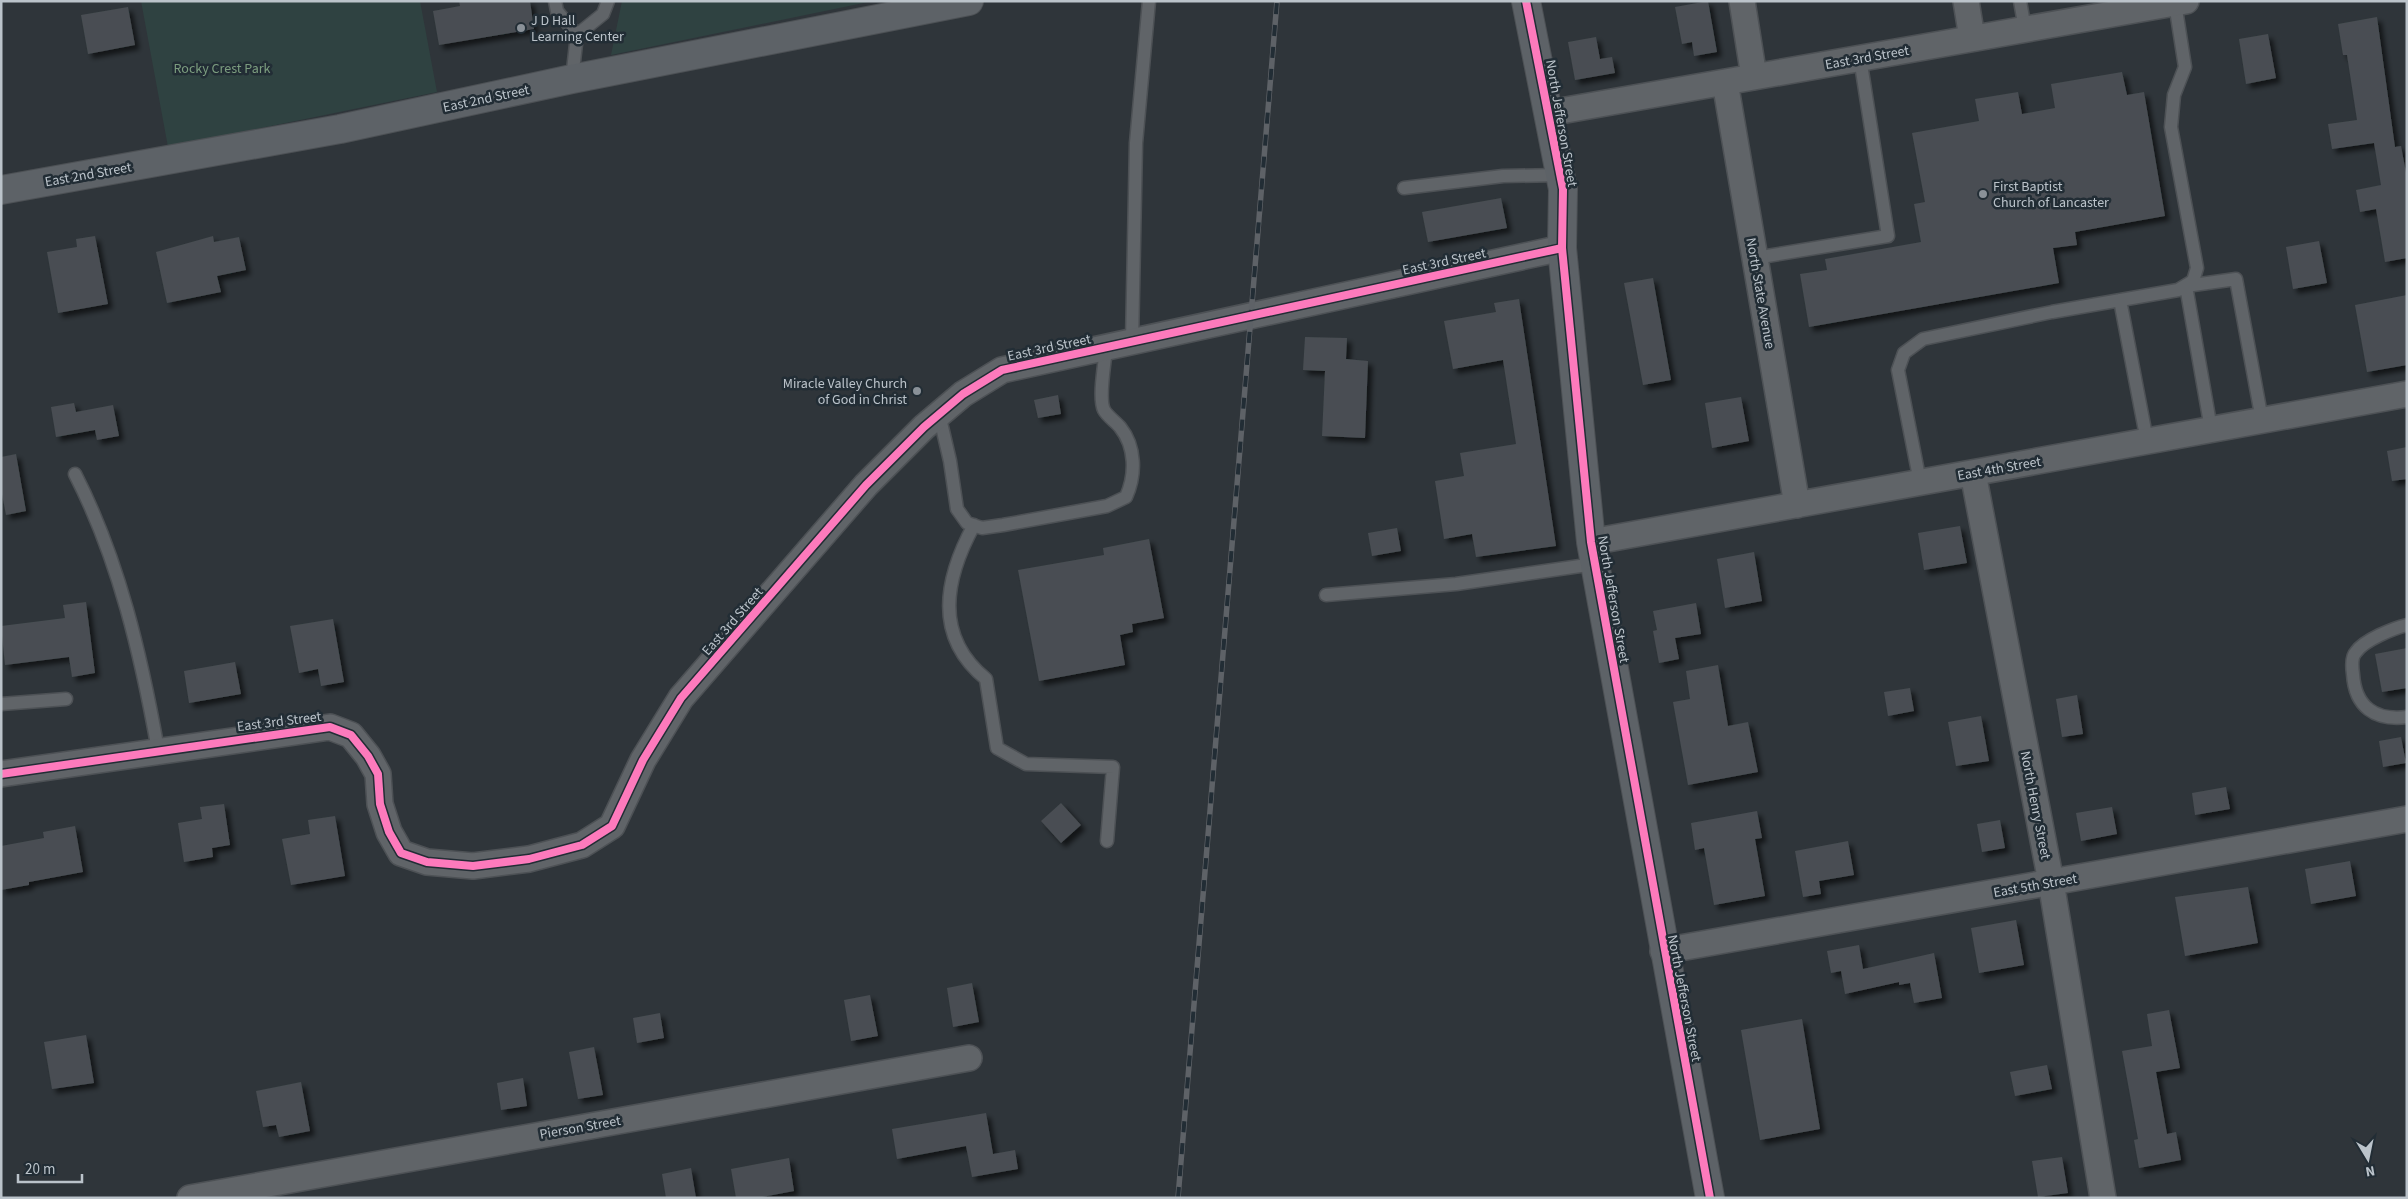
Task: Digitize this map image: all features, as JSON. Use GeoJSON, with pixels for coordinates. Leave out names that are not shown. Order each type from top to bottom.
{"type":"FeatureCollection","features":[{"type":"Feature","properties":{"kind":"street","name":"East 2nd Street"},"geometry":{"type":"LineString","coordinates":[[1,190],[340,129],[572,79],[970,1]]}},
{"type":"Feature","properties":{"kind":"street","name":"North Jefferson Street"},"geometry":{"type":"LineString","coordinates":[[1526,1],[1563,189],[1562,248],[1592,553],[1663,951],[1710,1198]]}},
{"type":"Feature","properties":{"kind":"street"},"geometry":{"type":"LineString","coordinates":[[1742,1],[1754,77]]}},
{"type":"Feature","properties":{"kind":"street"},"geometry":{"type":"LineString","coordinates":[[1966,1],[1972,38]]}},
{"type":"Feature","properties":{"kind":"street","name":"East 3rd Street"},"geometry":{"type":"LineString","coordinates":[[1549,112],[2181,2]]}},
{"type":"Feature","properties":{"kind":"street","name":"North State Avenue"},"geometry":{"type":"LineString","coordinates":[[1725,82],[1797,504]]}},
{"type":"Feature","properties":{"kind":"street","name":"East 3rd Street"},"geometry":{"type":"LineString","coordinates":[[1,774],[158,750],[330,727],[351,735],[368,756],[378,774],[380,804],[389,832],[401,853],[427,862],[473,866],[529,859],[582,845],[612,826],[643,760],[681,698],[866,485],[939,414],[963,394],[1002,370],[1562,248]]}},
{"type":"Feature","properties":{"kind":"street","name":"East 4th Street"},"geometry":{"type":"LineString","coordinates":[[1592,553],[1797,504],[2407,394]]}},
{"type":"Feature","properties":{"kind":"street","name":"North Henry Street"},"geometry":{"type":"LineString","coordinates":[[1973,472],[2051,882],[2102,1198]]}},
{"type":"Feature","properties":{"kind":"street","name":"East 5th Street"},"geometry":{"type":"LineString","coordinates":[[1663,951],[2407,819]]}},
{"type":"Feature","properties":{"kind":"street","name":"Pierson Street"},"geometry":{"type":"LineString","coordinates":[[190,1198],[969,1058]]}},
{"type":"Feature","properties":{"kind":"lane"},"geometry":{"type":"LineString","coordinates":[[555,1],[557,11],[577,35]]}},
{"type":"Feature","properties":{"kind":"lane"},"geometry":{"type":"LineString","coordinates":[[572,79],[577,35],[603,14],[608,1]]}},
{"type":"Feature","properties":{"kind":"lane"},"geometry":{"type":"LineString","coordinates":[[1132,342],[1136,142],[1150,1]]}},
{"type":"Feature","properties":{"kind":"lane"},"geometry":{"type":"LineString","coordinates":[[2020,1],[2025,29]]}},
{"type":"Feature","properties":{"kind":"lane"},"geometry":{"type":"LineString","coordinates":[[1920,482],[1898,370],[1904,354],[1923,339],[2178,290],[2193,281],[2197,268],[2171,127],[2174,95],[2185,67],[2181,2]]}},
{"type":"Feature","properties":{"kind":"lane"},"geometry":{"type":"LineString","coordinates":[[1755,258],[1888,236],[1860,58]]}},
{"type":"Feature","properties":{"kind":"lane"},"geometry":{"type":"LineString","coordinates":[[1404,188],[1503,176],[1560,175]]}},
{"type":"Feature","properties":{"kind":"lane"},"geometry":{"type":"LineString","coordinates":[[2186,286],[2236,279],[2262,420]]}},
{"type":"Feature","properties":{"kind":"lane"},"geometry":{"type":"LineString","coordinates":[[2186,286],[2211,430]]}},
{"type":"Feature","properties":{"kind":"lane"},"geometry":{"type":"LineString","coordinates":[[2120,300],[2147,441]]}},
{"type":"Feature","properties":{"kind":"lane"},"geometry":{"type":"LineString","coordinates":[[939,414],[950,461],[957,509],[967,522],[982,528],[1003,526],[1107,506],[1126,497],[1133,482],[1133,461],[1125,433],[1104,411],[1106,348]]}},
{"type":"Feature","properties":{"kind":"lane"},"geometry":{"type":"LineString","coordinates":[[75,474],[95,514],[117,575],[146,682],[158,750]]}},
{"type":"Feature","properties":{"kind":"lane"},"geometry":{"type":"LineString","coordinates":[[974,525],[956,561],[949,606],[960,652],[971,666],[986,678],[997,748],[1026,764],[1113,767],[1107,841]]}},
{"type":"Feature","properties":{"kind":"lane"},"geometry":{"type":"LineString","coordinates":[[1326,596],[1456,584],[1592,553]]}},
{"type":"Feature","properties":{"kind":"lane"},"geometry":{"type":"LineString","coordinates":[[2407,625],[2369,642],[2355,652],[2352,664],[2353,684],[2359,700],[2364,705],[2382,718],[2407,717]]}},
{"type":"Feature","properties":{"kind":"lane"},"geometry":{"type":"LineString","coordinates":[[1,704],[66,699]]}},
{"type":"Feature","properties":{"kind":"green space","name":"Rocky Crest Park"},"geometry":{"type":"Polygon","coordinates":[[[141,1],[420,1],[437,92],[168,147],[141,1]]]}},
{"type":"Feature","properties":{"kind":"green space"},"geometry":{"type":"Polygon","coordinates":[[[622,1],[873,1],[611,55],[622,1]]]}},
{"type":"Feature","properties":{"kind":"building"},"geometry":{"type":"Polygon","coordinates":[[[459,1],[530,1],[534,29],[439,45],[433,11],[460,6],[459,1]]]}},
{"type":"Feature","properties":{"kind":"building"},"geometry":{"type":"Polygon","coordinates":[[[1708,1],[1717,52],[1694,56],[1692,42],[1682,44],[1675,7],[1708,1]]]}},
{"type":"Feature","properties":{"kind":"building"},"geometry":{"type":"Polygon","coordinates":[[[128,7],[135,45],[88,54],[81,15],[128,7]]]}},
{"type":"Feature","properties":{"kind":"building"},"geometry":{"type":"Polygon","coordinates":[[[2377,17],[2395,147],[2401,146],[2407,178],[2407,258],[2385,262],[2376,209],[2360,212],[2356,190],[2381,185],[2374,143],[2332,149],[2328,124],[2357,120],[2347,55],[2343,55],[2338,24],[2377,17]]]}},
{"type":"Feature","properties":{"kind":"building"},"geometry":{"type":"Polygon","coordinates":[[[2268,34],[2276,78],[2246,84],[2239,39],[2268,34]]]}},
{"type":"Feature","properties":{"kind":"building"},"geometry":{"type":"Polygon","coordinates":[[[1596,37],[1600,59],[1612,57],[1615,73],[1575,80],[1568,42],[1596,37]]]}},
{"type":"Feature","properties":{"kind":"building","name":"First Baptist Church of Lancaster"},"geometry":{"type":"Polygon","coordinates":[[[2122,72],[2127,95],[2144,92],[2165,216],[2075,232],[2077,245],[2053,248],[2059,283],[1809,327],[1800,274],[1827,270],[1825,259],[1921,242],[1914,204],[1925,202],[1912,133],[1979,121],[1975,99],[2018,92],[2022,114],[2055,108],[2051,84],[2122,72]]]}},
{"type":"Feature","properties":{"kind":"building"},"geometry":{"type":"Polygon","coordinates":[[[1501,198],[1507,228],[1428,242],[1422,212],[1501,198]]]}},
{"type":"Feature","properties":{"kind":"building"},"geometry":{"type":"Polygon","coordinates":[[[95,236],[108,304],[58,313],[47,252],[77,247],[76,239],[95,236]]]}},
{"type":"Feature","properties":{"kind":"building"},"geometry":{"type":"Polygon","coordinates":[[[213,236],[214,242],[239,237],[246,270],[217,276],[221,292],[167,303],[156,252],[213,236]]]}},
{"type":"Feature","properties":{"kind":"building"},"geometry":{"type":"Polygon","coordinates":[[[2319,241],[2327,283],[2293,289],[2286,247],[2319,241]]]}},
{"type":"Feature","properties":{"kind":"building"},"geometry":{"type":"Polygon","coordinates":[[[1653,278],[1671,380],[1643,385],[1624,283],[1653,278]]]}},
{"type":"Feature","properties":{"kind":"building"},"geometry":{"type":"Polygon","coordinates":[[[2407,295],[2407,365],[2367,372],[2355,305],[2407,295]]]}},
{"type":"Feature","properties":{"kind":"building"},"geometry":{"type":"Polygon","coordinates":[[[1519,299],[1556,546],[1476,557],[1472,534],[1444,539],[1435,481],[1464,476],[1460,453],[1516,444],[1503,360],[1453,369],[1444,321],[1496,312],[1494,303],[1519,299]]]}},
{"type":"Feature","properties":{"kind":"building"},"geometry":{"type":"Polygon","coordinates":[[[1305,337],[1347,338],[1346,359],[1368,361],[1365,438],[1322,436],[1325,371],[1303,370],[1305,337]]]}},
{"type":"Feature","properties":{"kind":"building"},"geometry":{"type":"Polygon","coordinates":[[[1058,395],[1061,414],[1038,418],[1034,400],[1058,395]]]}},
{"type":"Feature","properties":{"kind":"building"},"geometry":{"type":"Polygon","coordinates":[[[1741,397],[1749,441],[1712,448],[1705,403],[1741,397]]]}},
{"type":"Feature","properties":{"kind":"building"},"geometry":{"type":"Polygon","coordinates":[[[74,403],[76,412],[113,405],[119,436],[97,440],[95,430],[56,437],[51,407],[74,403]]]}},
{"type":"Feature","properties":{"kind":"building"},"geometry":{"type":"Polygon","coordinates":[[[2407,447],[2407,479],[2392,481],[2387,451],[2407,447]]]}},
{"type":"Feature","properties":{"kind":"building"},"geometry":{"type":"Polygon","coordinates":[[[16,454],[26,511],[6,515],[1,489],[1,457],[16,454]]]}},
{"type":"Feature","properties":{"kind":"building"},"geometry":{"type":"Polygon","coordinates":[[[1960,526],[1967,563],[1924,570],[1918,533],[1960,526]]]}},
{"type":"Feature","properties":{"kind":"building"},"geometry":{"type":"Polygon","coordinates":[[[1397,528],[1401,551],[1372,556],[1368,533],[1397,528]]]}},
{"type":"Feature","properties":{"kind":"building"},"geometry":{"type":"Polygon","coordinates":[[[1149,539],[1164,618],[1132,624],[1133,632],[1120,635],[1125,665],[1039,681],[1018,570],[1104,555],[1103,548],[1149,539]]]}},
{"type":"Feature","properties":{"kind":"building"},"geometry":{"type":"Polygon","coordinates":[[[1754,552],[1762,601],[1725,608],[1717,559],[1754,552]]]}},
{"type":"Feature","properties":{"kind":"building"},"geometry":{"type":"Polygon","coordinates":[[[86,602],[95,673],[72,677],[69,657],[5,665],[1,626],[65,618],[63,605],[86,602]]]}},
{"type":"Feature","properties":{"kind":"building"},"geometry":{"type":"Polygon","coordinates":[[[1696,603],[1701,634],[1675,638],[1679,659],[1659,663],[1653,631],[1657,630],[1653,611],[1696,603]]]}},
{"type":"Feature","properties":{"kind":"building"},"geometry":{"type":"Polygon","coordinates":[[[333,619],[344,682],[321,686],[318,669],[299,673],[290,626],[333,619]]]}},
{"type":"Feature","properties":{"kind":"building"},"geometry":{"type":"Polygon","coordinates":[[[2407,648],[2407,688],[2382,692],[2375,654],[2407,648]]]}},
{"type":"Feature","properties":{"kind":"building"},"geometry":{"type":"Polygon","coordinates":[[[235,662],[241,694],[189,703],[184,671],[235,662]]]}},
{"type":"Feature","properties":{"kind":"building"},"geometry":{"type":"Polygon","coordinates":[[[1718,665],[1728,726],[1748,722],[1758,772],[1688,785],[1673,702],[1690,699],[1686,671],[1718,665]]]}},
{"type":"Feature","properties":{"kind":"building"},"geometry":{"type":"Polygon","coordinates":[[[1910,688],[1914,711],[1888,716],[1884,692],[1910,688]]]}},
{"type":"Feature","properties":{"kind":"building"},"geometry":{"type":"Polygon","coordinates":[[[2077,695],[2083,734],[2062,737],[2056,699],[2077,695]]]}},
{"type":"Feature","properties":{"kind":"building"},"geometry":{"type":"Polygon","coordinates":[[[1981,716],[1989,761],[1956,766],[1948,722],[1981,716]]]}},
{"type":"Feature","properties":{"kind":"building"},"geometry":{"type":"Polygon","coordinates":[[[2401,737],[2406,763],[2383,767],[2379,741],[2401,737]]]}},
{"type":"Feature","properties":{"kind":"building"},"geometry":{"type":"Polygon","coordinates":[[[2226,787],[2230,809],[2195,815],[2192,793],[2226,787]]]}},
{"type":"Feature","properties":{"kind":"building"},"geometry":{"type":"Polygon","coordinates":[[[1061,803],[1081,825],[1061,843],[1041,821],[1061,803]]]}},
{"type":"Feature","properties":{"kind":"building"},"geometry":{"type":"Polygon","coordinates":[[[224,804],[230,845],[212,848],[213,857],[184,862],[178,823],[202,819],[200,807],[224,804]]]}},
{"type":"Feature","properties":{"kind":"building"},"geometry":{"type":"Polygon","coordinates":[[[2112,807],[2117,834],[2081,841],[2076,813],[2112,807]]]}},
{"type":"Feature","properties":{"kind":"building"},"geometry":{"type":"Polygon","coordinates":[[[1757,811],[1762,838],[1755,839],[1765,896],[1714,905],[1704,848],[1695,850],[1691,823],[1757,811]]]}},
{"type":"Feature","properties":{"kind":"building"},"geometry":{"type":"Polygon","coordinates":[[[335,816],[345,876],[291,885],[282,839],[310,834],[308,820],[335,816]]]}},
{"type":"Feature","properties":{"kind":"building"},"geometry":{"type":"Polygon","coordinates":[[[2000,820],[2005,848],[1982,852],[1977,824],[2000,820]]]}},
{"type":"Feature","properties":{"kind":"building"},"geometry":{"type":"Polygon","coordinates":[[[75,826],[83,872],[29,882],[29,885],[1,890],[1,846],[44,838],[43,832],[75,826]]]}},
{"type":"Feature","properties":{"kind":"building"},"geometry":{"type":"Polygon","coordinates":[[[1848,841],[1854,875],[1819,881],[1821,894],[1803,897],[1795,851],[1848,841]]]}},
{"type":"Feature","properties":{"kind":"building"},"geometry":{"type":"Polygon","coordinates":[[[2350,861],[2356,896],[2311,904],[2305,869],[2350,861]]]}},
{"type":"Feature","properties":{"kind":"building"},"geometry":{"type":"Polygon","coordinates":[[[2248,887],[2258,943],[2185,956],[2175,897],[2248,887]]]}},
{"type":"Feature","properties":{"kind":"building"},"geometry":{"type":"Polygon","coordinates":[[[2016,920],[2024,965],[1979,973],[1971,928],[2016,920]]]}},
{"type":"Feature","properties":{"kind":"building"},"geometry":{"type":"Polygon","coordinates":[[[1859,945],[1863,969],[1934,953],[1942,998],[1914,1003],[1910,983],[1899,985],[1899,982],[1845,994],[1841,971],[1831,973],[1827,951],[1859,945]]]}},
{"type":"Feature","properties":{"kind":"building"},"geometry":{"type":"Polygon","coordinates":[[[972,983],[979,1022],[953,1027],[947,988],[972,983]]]}},
{"type":"Feature","properties":{"kind":"building"},"geometry":{"type":"Polygon","coordinates":[[[870,995],[878,1036],[851,1041],[844,1000],[870,995]]]}},
{"type":"Feature","properties":{"kind":"building"},"geometry":{"type":"Polygon","coordinates":[[[2169,1010],[2180,1068],[2156,1072],[2167,1134],[2176,1132],[2181,1160],[2139,1168],[2134,1140],[2138,1139],[2122,1051],[2152,1046],[2147,1014],[2169,1010]]]}},
{"type":"Feature","properties":{"kind":"building"},"geometry":{"type":"Polygon","coordinates":[[[660,1013],[664,1038],[637,1043],[633,1018],[660,1013]]]}},
{"type":"Feature","properties":{"kind":"building"},"geometry":{"type":"Polygon","coordinates":[[[1802,1019],[1820,1129],[1760,1140],[1741,1030],[1802,1019]]]}},
{"type":"Feature","properties":{"kind":"building"},"geometry":{"type":"Polygon","coordinates":[[[86,1035],[94,1083],[52,1089],[44,1042],[86,1035]]]}},
{"type":"Feature","properties":{"kind":"building"},"geometry":{"type":"Polygon","coordinates":[[[594,1047],[603,1095],[578,1099],[569,1052],[594,1047]]]}},
{"type":"Feature","properties":{"kind":"building"},"geometry":{"type":"Polygon","coordinates":[[[2047,1065],[2052,1089],[2015,1096],[2010,1072],[2047,1065]]]}},
{"type":"Feature","properties":{"kind":"building"},"geometry":{"type":"Polygon","coordinates":[[[523,1078],[527,1106],[501,1110],[497,1083],[523,1078]]]}},
{"type":"Feature","properties":{"kind":"building"},"geometry":{"type":"Polygon","coordinates":[[[301,1082],[310,1131],[279,1137],[276,1125],[263,1127],[256,1091],[301,1082]]]}},
{"type":"Feature","properties":{"kind":"building"},"geometry":{"type":"Polygon","coordinates":[[[986,1113],[993,1154],[1015,1150],[1018,1169],[972,1177],[966,1146],[897,1159],[892,1129],[986,1113]]]}},
{"type":"Feature","properties":{"kind":"building"},"geometry":{"type":"Polygon","coordinates":[[[2062,1157],[2068,1193],[2038,1197],[2032,1161],[2062,1157]]]}},
{"type":"Feature","properties":{"kind":"building"},"geometry":{"type":"Polygon","coordinates":[[[789,1158],[794,1191],[757,1198],[736,1198],[731,1169],[789,1158]]]}},
{"type":"Feature","properties":{"kind":"building"},"geometry":{"type":"Polygon","coordinates":[[[691,1168],[696,1198],[666,1198],[662,1174],[691,1168]]]}},
{"type":"Feature","properties":{"kind":"railway"},"geometry":{"type":"LineString","coordinates":[[1178,1198],[1277,1]]}},
{"type":"Feature","properties":{"kind":"cycle path"},"geometry":{"type":"LineString","coordinates":[[1526,1],[1563,189],[1562,248],[1591,542],[1710,1198]]}},
{"type":"Feature","properties":{"kind":"cycle path"},"geometry":{"type":"LineString","coordinates":[[1,774],[330,727],[351,735],[368,756],[378,774],[380,804],[389,832],[401,853],[427,862],[473,866],[529,859],[582,845],[612,826],[643,760],[681,698],[866,485],[924,427],[963,394],[1002,370],[1562,248]]}},
{"type":"Feature","properties":{"kind":"place","name":"J D Hall Learning Center"},"geometry":{"type":"Point","coordinates":[521,28]}},
{"type":"Feature","properties":{"kind":"place","name":"First Baptist Church of Lancaster"},"geometry":{"type":"Point","coordinates":[1983,194]}},
{"type":"Feature","properties":{"kind":"place","name":"Miracle Valley Church of God in Christ"},"geometry":{"type":"Point","coordinates":[917,391]}}]}
